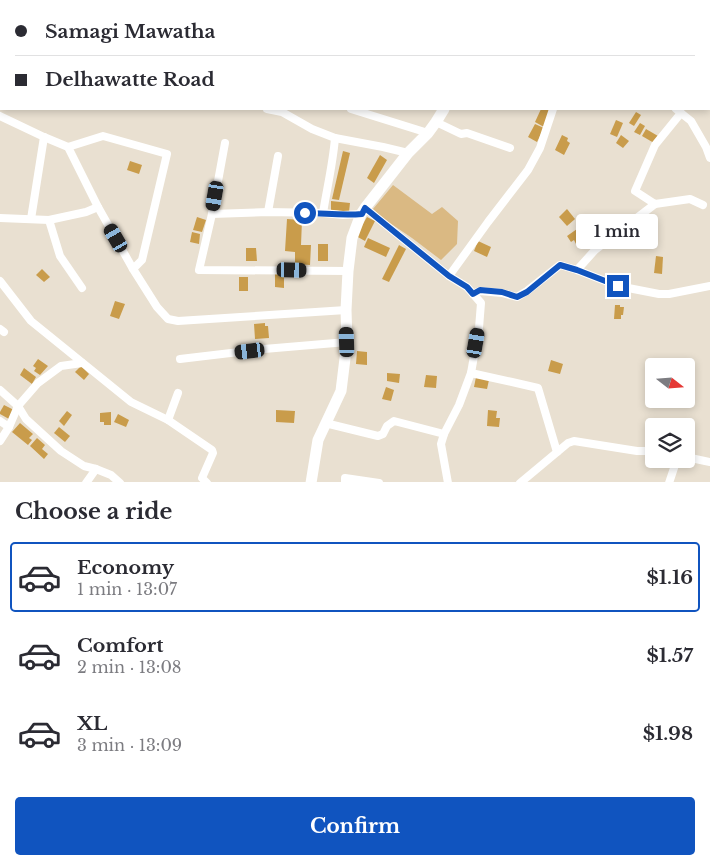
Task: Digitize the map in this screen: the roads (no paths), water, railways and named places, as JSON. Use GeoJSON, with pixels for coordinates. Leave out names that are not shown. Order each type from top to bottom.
{"type":"FeatureCollection","features":[{"type":"Feature","properties":{"kind":"main road"},"geometry":{"type":"LineString","coordinates":[[311,482],[318,440],[340,391],[347,342],[346,310],[352,238],[363,211],[408,153],[428,133],[443,110]]}},
{"type":"Feature","properties":{"kind":"street"},"geometry":{"type":"LineString","coordinates":[[272,110],[282,112],[312,129],[335,138],[408,153]]}},
{"type":"Feature","properties":{"kind":"street"},"geometry":{"type":"LineString","coordinates":[[354,110],[428,133]]}},
{"type":"Feature","properties":{"kind":"street"},"geometry":{"type":"LineString","coordinates":[[449,276],[528,170],[540,148],[553,110]]}},
{"type":"Feature","properties":{"kind":"street"},"geometry":{"type":"LineString","coordinates":[[655,204],[635,191],[655,145],[679,111],[691,121],[710,158]]}},
{"type":"Feature","properties":{"kind":"street"},"geometry":{"type":"LineString","coordinates":[[0,116],[68,147],[103,136],[167,154],[142,260],[134,269]]}},
{"type":"Feature","properties":{"kind":"street"},"geometry":{"type":"LineString","coordinates":[[436,122],[460,134],[467,133],[510,148]]}},
{"type":"Feature","properties":{"kind":"street"},"geometry":{"type":"LineString","coordinates":[[31,219],[44,137]]}},
{"type":"Feature","properties":{"kind":"street"},"geometry":{"type":"LineString","coordinates":[[323,213],[334,158],[335,138]]}},
{"type":"Feature","properties":{"kind":"street"},"geometry":{"type":"LineString","coordinates":[[225,143],[212,214],[199,270],[348,271]]}},
{"type":"Feature","properties":{"kind":"street"},"geometry":{"type":"LineString","coordinates":[[68,147],[98,207],[134,269],[158,307],[168,319],[178,321],[346,310]]}},
{"type":"Feature","properties":{"kind":"street"},"geometry":{"type":"LineString","coordinates":[[268,212],[278,156]]}},
{"type":"Feature","properties":{"kind":"street"},"geometry":{"type":"LineString","coordinates":[[577,270],[595,250],[655,204],[690,199],[703,205]]}},
{"type":"Feature","properties":{"kind":"street"},"geometry":{"type":"LineString","coordinates":[[0,218],[49,220],[86,212],[98,207]]}},
{"type":"Feature","properties":{"kind":"street"},"geometry":{"type":"LineString","coordinates":[[212,214],[268,212],[323,213],[343,216],[363,211],[449,276],[467,287],[481,303],[479,328],[471,373],[441,444],[448,482]]}},
{"type":"Feature","properties":{"kind":"street"},"geometry":{"type":"LineString","coordinates":[[49,220],[60,256],[82,288]]}},
{"type":"Feature","properties":{"kind":"street"},"geometry":{"type":"LineString","coordinates":[[473,294],[480,290],[502,292],[517,297],[527,292],[560,265],[618,286],[659,294],[670,294],[710,286]]}},
{"type":"Feature","properties":{"kind":"street"},"geometry":{"type":"LineString","coordinates":[[0,281],[31,321],[82,363],[131,402],[168,420],[212,450],[213,452],[202,478],[207,482]]}},
{"type":"Feature","properties":{"kind":"street"},"geometry":{"type":"LineString","coordinates":[[180,359],[347,342]]}},
{"type":"Feature","properties":{"kind":"street"},"geometry":{"type":"LineString","coordinates":[[0,441],[9,427],[18,406],[38,383],[61,366],[82,363]]}},
{"type":"Feature","properties":{"kind":"street"},"geometry":{"type":"LineString","coordinates":[[471,373],[538,388],[557,452]]}},
{"type":"Feature","properties":{"kind":"street"},"geometry":{"type":"LineString","coordinates":[[0,390],[18,406],[26,419],[62,451],[84,466],[111,475],[120,482]]}},
{"type":"Feature","properties":{"kind":"street"},"geometry":{"type":"LineString","coordinates":[[168,420],[178,393]]}},
{"type":"Feature","properties":{"kind":"street"},"geometry":{"type":"LineString","coordinates":[[0,421],[9,427]]}},
{"type":"Feature","properties":{"kind":"street"},"geometry":{"type":"LineString","coordinates":[[325,424],[378,436],[383,434],[387,426],[394,421],[444,434]]}},
{"type":"Feature","properties":{"kind":"street"},"geometry":{"type":"LineString","coordinates":[[520,482],[568,443],[574,441],[645,451]]}},
{"type":"Feature","properties":{"kind":"street"},"geometry":{"type":"LineString","coordinates":[[695,459],[710,462]]}},
{"type":"Feature","properties":{"kind":"street"},"geometry":{"type":"LineString","coordinates":[[669,482],[674,468]]}},
{"type":"Feature","properties":{"kind":"street"},"geometry":{"type":"LineString","coordinates":[[86,482],[96,469]]}},
{"type":"Feature","properties":{"kind":"street"},"geometry":{"type":"LineString","coordinates":[[345,482],[345,478],[379,482]]}}]}
